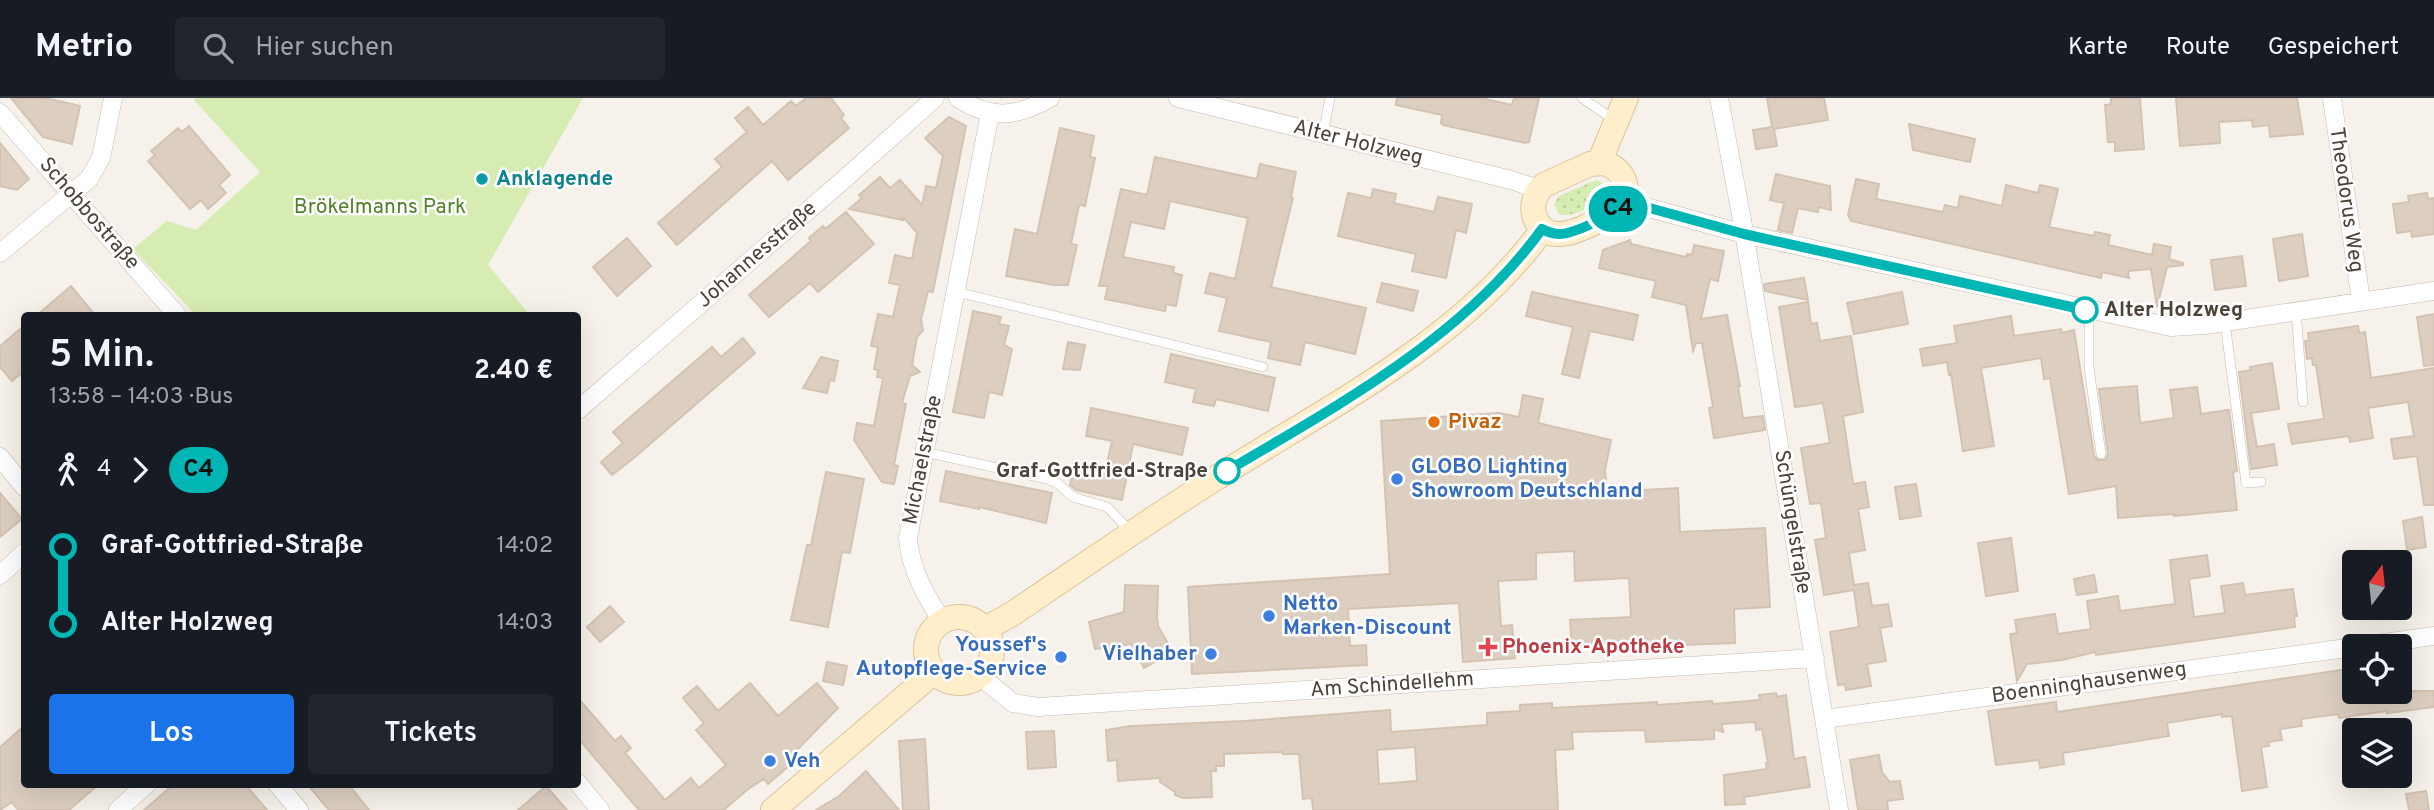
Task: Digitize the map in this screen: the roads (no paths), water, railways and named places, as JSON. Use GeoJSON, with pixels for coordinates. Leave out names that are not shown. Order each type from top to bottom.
{"type":"FeatureCollection","features":[{"type":"Feature","properties":{"kind":"street"},"geometry":{"type":"LineString","coordinates":[[0,253],[89,179],[100,158],[113,98]]}},
{"type":"Feature","properties":{"kind":"street","name":"Johannesstraße"},"geometry":{"type":"LineString","coordinates":[[581,407],[935,98]]}},
{"type":"Feature","properties":{"kind":"street"},"geometry":{"type":"LineString","coordinates":[[958,98],[971,107],[990,113],[1011,114],[1032,108],[1050,98]]}},
{"type":"Feature","properties":{"kind":"street","name":"Alter Holzweg"},"geometry":{"type":"LineString","coordinates":[[1178,98],[1511,180],[1538,189]]}},
{"type":"Feature","properties":{"kind":"street"},"geometry":{"type":"LineString","coordinates":[[1599,163],[1626,98]]}},
{"type":"Feature","properties":{"kind":"street"},"geometry":{"type":"LineString","coordinates":[[1720,98],[1744,234]]}},
{"type":"Feature","properties":{"kind":"street","name":"Theodorus Weg"},"geometry":{"type":"LineString","coordinates":[[2332,98],[2361,301]]}},
{"type":"Feature","properties":{"kind":"street","name":"Schobbostraße"},"geometry":{"type":"LineString","coordinates":[[0,113],[174,312]]}},
{"type":"Feature","properties":{"kind":"street","name":"Michaelstraße"},"geometry":{"type":"LineString","coordinates":[[942,621],[919,580],[909,547],[909,525],[957,292],[990,113]]}},
{"type":"Feature","properties":{"kind":"street"},"geometry":{"type":"LineString","coordinates":[[1599,163],[1616,169],[1624,179],[1624,201],[1614,213],[1569,233],[1555,234],[1542,229],[1532,210],[1538,189],[1590,164],[1599,163]]}},
{"type":"Feature","properties":{"kind":"street"},"geometry":{"type":"LineString","coordinates":[[1624,201],[1744,234],[2171,327],[2225,322],[2434,291]]}},
{"type":"Feature","properties":{"kind":"street"},"geometry":{"type":"LineString","coordinates":[[985,629],[1395,366],[1494,286],[1542,229]]}},
{"type":"Feature","properties":{"kind":"street","name":"Schüngelstraße"},"geometry":{"type":"LineString","coordinates":[[1744,234],[1839,810]]}},
{"type":"Feature","properties":{"kind":"street"},"geometry":{"type":"LineString","coordinates":[[0,457],[21,483]]}},
{"type":"Feature","properties":{"kind":"street"},"geometry":{"type":"LineString","coordinates":[[0,575],[21,556]]}},
{"type":"Feature","properties":{"kind":"street"},"geometry":{"type":"LineString","coordinates":[[965,617],[976,621],[985,629],[991,641],[992,654],[988,666],[979,676],[961,683],[942,678],[934,672],[929,664],[926,645],[929,636],[942,621],[965,617]]}},
{"type":"Feature","properties":{"kind":"street"},"geometry":{"type":"LineString","coordinates":[[2412,639],[2434,636]]}},
{"type":"Feature","properties":{"kind":"street","name":"Boenninghausenweg"},"geometry":{"type":"LineString","coordinates":[[1824,719],[2342,649]]}},
{"type":"Feature","properties":{"kind":"street","name":"Am Schindellehm"},"geometry":{"type":"LineString","coordinates":[[979,676],[1013,704],[1038,706],[1815,658]]}},
{"type":"Feature","properties":{"kind":"street"},"geometry":{"type":"LineString","coordinates":[[773,810],[934,672]]}},
{"type":"Feature","properties":{"kind":"street"},"geometry":{"type":"LineString","coordinates":[[581,787],[600,810]]}},
{"type":"Feature","properties":{"kind":"street"},"geometry":{"type":"LineString","coordinates":[[118,810],[143,788]]}},
{"type":"Feature","properties":{"kind":"street"},"geometry":{"type":"LineString","coordinates":[[280,788],[299,810]]}},
{"type":"Feature","properties":{"kind":"lane"},"geometry":{"type":"LineString","coordinates":[[1324,134],[1330,98]]}},
{"type":"Feature","properties":{"kind":"lane"},"geometry":{"type":"LineString","coordinates":[[1582,98],[1617,121]]}},
{"type":"Feature","properties":{"kind":"lane"},"geometry":{"type":"LineString","coordinates":[[957,292],[1263,367]]}},
{"type":"Feature","properties":{"kind":"lane"},"geometry":{"type":"LineString","coordinates":[[2089,310],[2089,368],[2101,454]]}},
{"type":"Feature","properties":{"kind":"lane"},"geometry":{"type":"LineString","coordinates":[[2296,311],[2303,402]]}},
{"type":"Feature","properties":{"kind":"lane"},"geometry":{"type":"LineString","coordinates":[[2225,322],[2246,483],[2261,482]]}},
{"type":"Feature","properties":{"kind":"lane"},"geometry":{"type":"LineString","coordinates":[[925,452],[1047,479],[1073,498],[1107,507],[1132,534]]}},
{"type":"Feature","properties":{"kind":"place","name":"Anklagende"},"geometry":{"type":"Point","coordinates":[482,179]}},
{"type":"Feature","properties":{"kind":"place","name":"Alter Holzweg"},"geometry":{"type":"Point","coordinates":[2085,310]}},
{"type":"Feature","properties":{"kind":"place","name":"Pivaz"},"geometry":{"type":"Point","coordinates":[1434,422]}},
{"type":"Feature","properties":{"kind":"place","name":"Graf-Gottfried-Straße"},"geometry":{"type":"Point","coordinates":[1227,471]}},
{"type":"Feature","properties":{"kind":"place","name":"GLOBO Lighting Showroom Deutschland"},"geometry":{"type":"Point","coordinates":[1397,479]}},
{"type":"Feature","properties":{"kind":"place","name":"Netto Marken-Discount"},"geometry":{"type":"Point","coordinates":[1269,616]}},
{"type":"Feature","properties":{"kind":"place","name":"Phoenix-Apotheke"},"geometry":{"type":"Point","coordinates":[1488,647]}},
{"type":"Feature","properties":{"kind":"place","name":"Vielhaber"},"geometry":{"type":"Point","coordinates":[1211,654]}},
{"type":"Feature","properties":{"kind":"place","name":"Youssef's Autopflege-Service"},"geometry":{"type":"Point","coordinates":[1061,657]}},
{"type":"Feature","properties":{"kind":"place","name":"Veh"},"geometry":{"type":"Point","coordinates":[770,761]}},
{"type":"Feature","properties":{"kind":"park label","name":"Brökelmanns Park"},"geometry":{"type":"Point","coordinates":[380,207]}}]}
